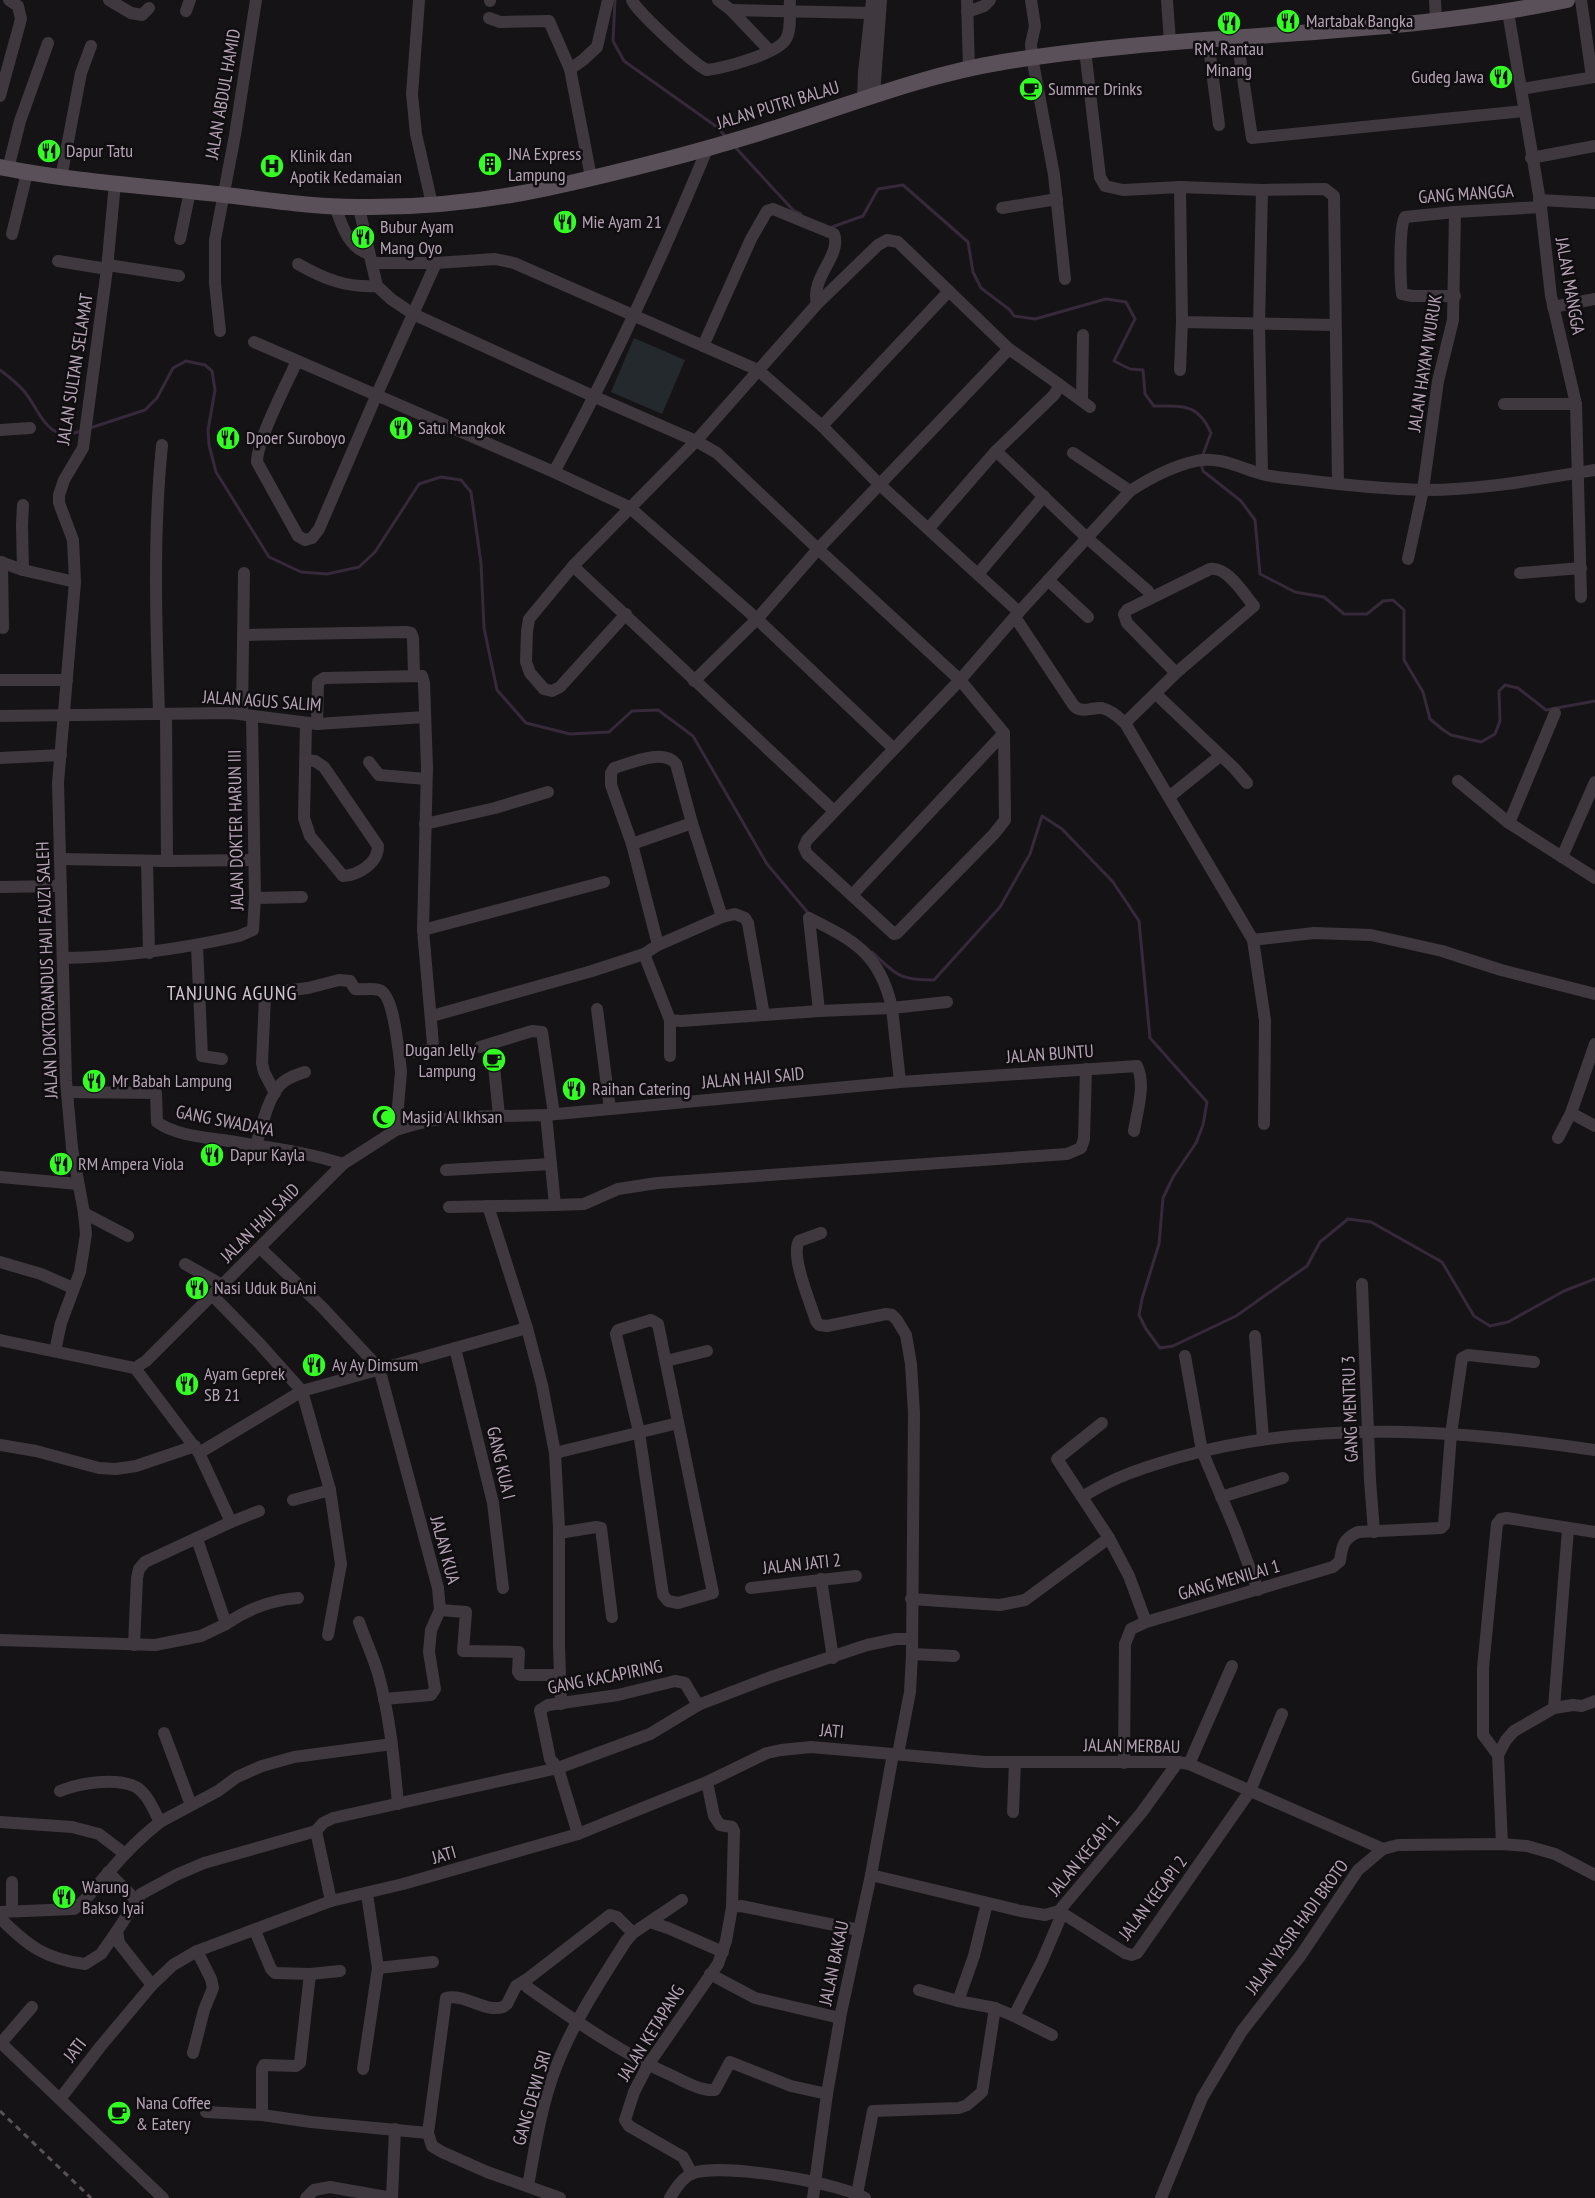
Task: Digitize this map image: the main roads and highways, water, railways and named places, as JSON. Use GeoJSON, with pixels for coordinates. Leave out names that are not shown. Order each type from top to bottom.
{"type":"FeatureCollection","features":[{"type":"Feature","properties":{"kind":"main road","name":"JALAN PUTRI BALAU"},"geometry":{"type":"LineString","coordinates":[[4,168],[62,178],[335,206],[359,208],[432,204],[514,195],[591,177],[726,142],[969,68],[1085,50],[1436,22],[1508,12],[1567,0]]}},
{"type":"Feature","properties":{"kind":"waterway"},"geometry":{"type":"LineString","coordinates":[[615,0],[613,41],[624,61],[717,127],[726,137]]}},
{"type":"Feature","properties":{"kind":"waterway"},"geometry":{"type":"LineString","coordinates":[[734,146],[793,210],[801,214]]}},
{"type":"Feature","properties":{"kind":"waterway"},"geometry":{"type":"LineString","coordinates":[[832,227],[863,216],[878,189],[903,185],[968,242],[973,272],[981,288],[1010,310],[1014,316],[1035,319],[1106,299],[1126,302],[1135,319],[1114,361],[1130,369],[1143,370],[1145,394],[1154,406],[1188,408],[1201,416],[1211,433],[1202,457]]}},
{"type":"Feature","properties":{"kind":"waterway"},"geometry":{"type":"LineString","coordinates":[[90,428],[145,410],[157,398],[173,368],[186,361],[205,365],[212,371],[215,390],[208,430],[209,445],[216,472],[269,557],[301,572],[327,574],[359,567],[375,552],[419,484],[441,477],[461,480],[471,492],[481,563],[484,628],[497,690],[526,723],[570,734],[609,732],[632,711],[658,710],[693,736],[767,864],[809,914]]}},
{"type":"Feature","properties":{"kind":"waterway"},"geometry":{"type":"LineString","coordinates":[[0,370],[24,391],[46,424],[52,429],[60,433],[70,434],[82,431]]}},
{"type":"Feature","properties":{"kind":"waterway"},"geometry":{"type":"LineString","coordinates":[[1201,463],[1203,471],[1241,501],[1255,520],[1260,574],[1295,592],[1324,597],[1344,614],[1367,614],[1383,601],[1393,600],[1404,610],[1404,660],[1423,692],[1430,719],[1451,735],[1481,742],[1495,734],[1500,721],[1499,691],[1505,685],[1518,688],[1546,710],[1595,701]]}},
{"type":"Feature","properties":{"kind":"waterway"},"geometry":{"type":"LineString","coordinates":[[872,952],[899,975],[913,979],[934,980],[1000,907],[1030,854],[1042,816],[1062,829],[1113,882],[1139,921],[1150,1038],[1207,1102],[1203,1125],[1196,1143],[1173,1177],[1163,1198],[1159,1244],[1142,1299],[1139,1315],[1146,1329],[1160,1348],[1173,1346],[1236,1316],[1307,1266],[1320,1242],[1348,1219],[1371,1222],[1442,1262],[1474,1316],[1490,1326],[1508,1322],[1564,1291],[1595,1279]]}},
{"type":"Feature","properties":{"kind":"railway"},"geometry":{"type":"LineString","coordinates":[[0,2111],[91,2198]]}},
{"type":"Feature","properties":{"kind":"place","name":"Martabak Bangka"},"geometry":{"type":"Point","coordinates":[1288,21]}},
{"type":"Feature","properties":{"kind":"place","name":"RM. Rantau Minang"},"geometry":{"type":"Point","coordinates":[1229,23]}},
{"type":"Feature","properties":{"kind":"place","name":"Gudeg Jawa"},"geometry":{"type":"Point","coordinates":[1501,77]}},
{"type":"Feature","properties":{"kind":"place","name":"Summer Drinks"},"geometry":{"type":"Point","coordinates":[1031,89]}},
{"type":"Feature","properties":{"kind":"place","name":"Dapur Tatu"},"geometry":{"type":"Point","coordinates":[49,151]}},
{"type":"Feature","properties":{"kind":"place","name":"JNA Express Lampung"},"geometry":{"type":"Point","coordinates":[490,164]}},
{"type":"Feature","properties":{"kind":"place","name":"Klinik dan Apotik Kedamaian"},"geometry":{"type":"Point","coordinates":[272,166]}},
{"type":"Feature","properties":{"kind":"place","name":"Mie Ayam 21"},"geometry":{"type":"Point","coordinates":[565,222]}},
{"type":"Feature","properties":{"kind":"place","name":"Bubur Ayam Mang Oyo"},"geometry":{"type":"Point","coordinates":[363,237]}},
{"type":"Feature","properties":{"kind":"place","name":"Satu Mangkok"},"geometry":{"type":"Point","coordinates":[401,428]}},
{"type":"Feature","properties":{"kind":"place","name":"Dpoer Suroboyo"},"geometry":{"type":"Point","coordinates":[228,438]}},
{"type":"Feature","properties":{"kind":"place","name":"Dugan Jelly Lampung"},"geometry":{"type":"Point","coordinates":[494,1060]}},
{"type":"Feature","properties":{"kind":"place","name":"Mr Babah Lampung"},"geometry":{"type":"Point","coordinates":[94,1081]}},
{"type":"Feature","properties":{"kind":"place","name":"Raihan Catering"},"geometry":{"type":"Point","coordinates":[574,1089]}},
{"type":"Feature","properties":{"kind":"place","name":"Masjid Al Ikhsan"},"geometry":{"type":"Point","coordinates":[384,1117]}},
{"type":"Feature","properties":{"kind":"place","name":"Dapur Kayla"},"geometry":{"type":"Point","coordinates":[212,1155]}},
{"type":"Feature","properties":{"kind":"place","name":"RM Ampera Viola"},"geometry":{"type":"Point","coordinates":[61,1164]}},
{"type":"Feature","properties":{"kind":"place","name":"Nasi Uduk BuAni"},"geometry":{"type":"Point","coordinates":[197,1288]}},
{"type":"Feature","properties":{"kind":"place","name":"Ay Ay Dimsum"},"geometry":{"type":"Point","coordinates":[314,1365]}},
{"type":"Feature","properties":{"kind":"place","name":"Ayam Geprek SB 21"},"geometry":{"type":"Point","coordinates":[187,1384]}},
{"type":"Feature","properties":{"kind":"place","name":"Warung Bakso Iyai"},"geometry":{"type":"Point","coordinates":[64,1897]}},
{"type":"Feature","properties":{"kind":"place","name":"Nana Coffee & Eatery"},"geometry":{"type":"Point","coordinates":[119,2113]}},
{"type":"Feature","properties":{"kind":"district","name":"TANJUNG AGUNG"},"geometry":{"type":"Point","coordinates":[232,993]}}]}
